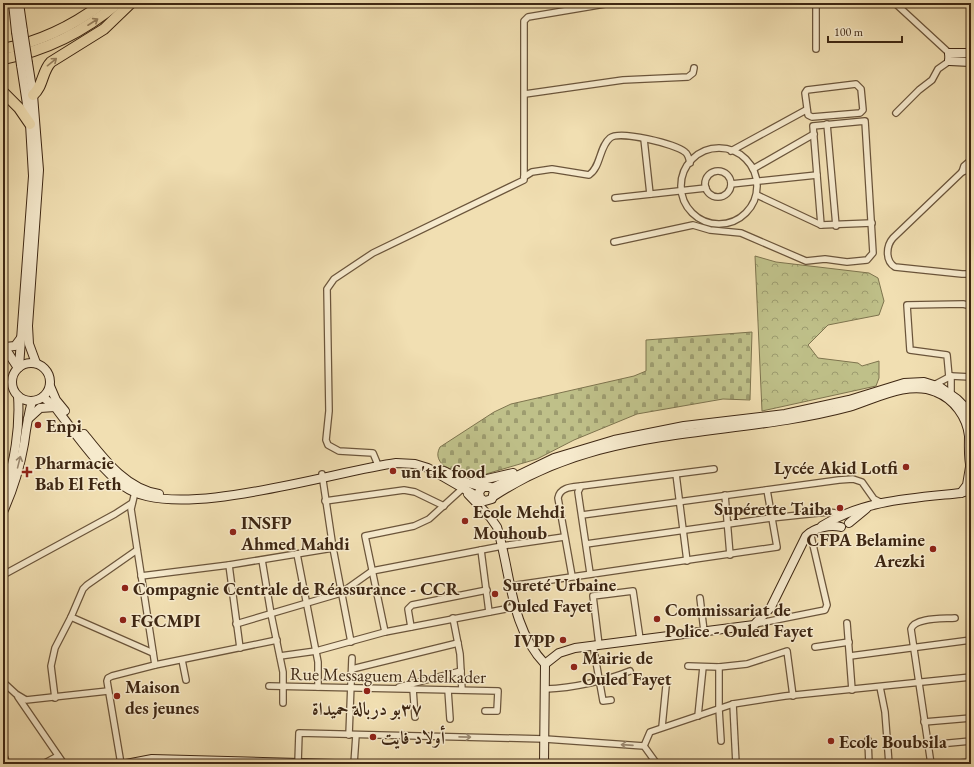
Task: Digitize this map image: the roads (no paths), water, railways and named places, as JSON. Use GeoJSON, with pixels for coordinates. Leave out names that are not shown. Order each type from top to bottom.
{"type":"FeatureCollection","features":[{"type":"Feature","properties":{"kind":"highway"},"geometry":{"type":"LineString","coordinates":[[73,23],[92,3]]}},
{"type":"Feature","properties":{"kind":"highway"},"geometry":{"type":"LineString","coordinates":[[3,49],[41,38],[73,23],[103,3]]}},
{"type":"Feature","properties":{"kind":"highway"},"geometry":{"type":"LineString","coordinates":[[3,59],[22,55],[66,38],[97,19],[118,3]]}},
{"type":"Feature","properties":{"kind":"highway"},"geometry":{"type":"LineString","coordinates":[[30,96],[38,89],[45,69],[51,62],[104,29],[132,3]]}},
{"type":"Feature","properties":{"kind":"highway"},"geometry":{"type":"LineString","coordinates":[[3,92],[19,108],[30,124]]}},
{"type":"Feature","properties":{"kind":"main road"},"geometry":{"type":"LineString","coordinates":[[13,3],[20,32],[30,96],[39,170],[28,331],[31,351],[36,363]]}},
{"type":"Feature","properties":{"kind":"main road"},"geometry":{"type":"LineString","coordinates":[[19,3],[20,32]]}},
{"type":"Feature","properties":{"kind":"main road"},"geometry":{"type":"LineString","coordinates":[[949,57],[971,53]]}},
{"type":"Feature","properties":{"kind":"main road"},"geometry":{"type":"LineString","coordinates":[[949,57],[971,62]]}},
{"type":"Feature","properties":{"kind":"main road"},"geometry":{"type":"LineString","coordinates":[[3,492],[8,478],[15,446],[19,414],[18,396],[12,386],[17,370],[21,338],[33,176],[30,96]]}},
{"type":"Feature","properties":{"kind":"main road"},"geometry":{"type":"LineString","coordinates":[[17,370],[4,349],[15,346],[21,338]]}},
{"type":"Feature","properties":{"kind":"main road"},"geometry":{"type":"LineString","coordinates":[[17,370],[25,363],[36,363],[44,367],[49,373],[50,386],[59,404],[86,437],[135,490]]}},
{"type":"Feature","properties":{"kind":"main road"},"geometry":{"type":"LineString","coordinates":[[468,483],[505,475],[581,449],[642,434],[684,426],[785,414],[849,400],[904,383],[924,382],[934,385],[951,394],[963,405],[971,423]]}},
{"type":"Feature","properties":{"kind":"main road"},"geometry":{"type":"LineString","coordinates":[[18,396],[32,401],[43,397],[50,386]]}},
{"type":"Feature","properties":{"kind":"main road"},"geometry":{"type":"LineString","coordinates":[[494,493],[559,462],[599,450],[665,435],[786,420],[848,407],[906,389],[917,388],[936,392],[953,402],[958,408],[969,434],[971,468],[967,485],[968,491],[864,506],[813,531],[800,545],[771,607],[754,625],[575,648],[559,653],[545,664]]}},
{"type":"Feature","properties":{"kind":"main road"},"geometry":{"type":"LineString","coordinates":[[43,397],[54,407],[115,479],[153,498],[184,500],[267,490],[322,476],[408,458],[420,460],[468,483],[482,487],[488,486],[494,493]]}},
{"type":"Feature","properties":{"kind":"main road"},"geometry":{"type":"LineString","coordinates":[[3,512],[15,482],[24,444],[26,421],[32,401]]}},
{"type":"Feature","properties":{"kind":"main road"},"geometry":{"type":"LineString","coordinates":[[26,421],[40,408],[54,407]]}},
{"type":"Feature","properties":{"kind":"main road"},"geometry":{"type":"LineString","coordinates":[[377,464],[415,464],[428,468],[488,501],[494,493],[535,466]]}},
{"type":"Feature","properties":{"kind":"main road"},"geometry":{"type":"LineString","coordinates":[[452,482],[462,489],[490,517]]}},
{"type":"Feature","properties":{"kind":"main road"},"geometry":{"type":"LineString","coordinates":[[482,487],[479,492],[480,497],[497,527],[516,607],[533,652],[545,664],[546,689],[544,764]]}},
{"type":"Feature","properties":{"kind":"main road"},"geometry":{"type":"LineString","coordinates":[[490,517],[494,493]]}},
{"type":"Feature","properties":{"kind":"main road"},"geometry":{"type":"LineString","coordinates":[[813,531],[836,526],[847,526],[864,510],[882,503]]}},
{"type":"Feature","properties":{"kind":"main road"},"geometry":{"type":"LineString","coordinates":[[841,516],[847,517],[849,523]]}},
{"type":"Feature","properties":{"kind":"main road"},"geometry":{"type":"LineString","coordinates":[[841,516],[837,523],[841,527]]}},
{"type":"Feature","properties":{"kind":"main road"},"geometry":{"type":"LineString","coordinates":[[126,764],[152,762],[335,764]]}},
{"type":"Feature","properties":{"kind":"street"},"geometry":{"type":"LineString","coordinates":[[524,177],[524,19],[528,17],[611,3]]}},
{"type":"Feature","properties":{"kind":"street"},"geometry":{"type":"LineString","coordinates":[[816,3],[816,48]]}},
{"type":"Feature","properties":{"kind":"street"},"geometry":{"type":"LineString","coordinates":[[896,113],[919,90],[932,80],[938,69],[949,57],[897,5]]}},
{"type":"Feature","properties":{"kind":"street"},"geometry":{"type":"LineString","coordinates":[[525,94],[623,80],[688,77],[694,73],[694,68]]}},
{"type":"Feature","properties":{"kind":"street"},"geometry":{"type":"LineString","coordinates":[[856,84],[861,89],[863,110],[860,113],[812,117],[808,115],[806,110],[805,93],[809,89],[856,84]]}},
{"type":"Feature","properties":{"kind":"street"},"geometry":{"type":"LineString","coordinates":[[731,150],[806,110]]}},
{"type":"Feature","properties":{"kind":"street"},"geometry":{"type":"LineString","coordinates":[[693,226],[710,230],[741,233],[806,261],[825,259],[847,262],[867,260],[872,256],[872,223],[866,120],[813,126],[822,226]]}},
{"type":"Feature","properties":{"kind":"street"},"geometry":{"type":"LineString","coordinates":[[827,124],[836,226]]}},
{"type":"Feature","properties":{"kind":"street"},"geometry":{"type":"LineString","coordinates":[[753,168],[814,134]]}},
{"type":"Feature","properties":{"kind":"street"},"geometry":{"type":"LineString","coordinates":[[377,464],[373,454],[339,451],[328,445],[326,440],[329,411],[327,289],[334,279],[373,254],[521,182],[524,177],[532,172],[552,168],[589,175],[594,170],[601,152],[610,138],[620,135],[680,148],[687,154],[690,163]]}},
{"type":"Feature","properties":{"kind":"street"},"geometry":{"type":"LineString","coordinates":[[644,139],[650,194]]}},
{"type":"Feature","properties":{"kind":"street"},"geometry":{"type":"LineString","coordinates":[[722,148],[731,150],[745,158],[753,168],[757,182],[757,195],[749,210],[739,218],[727,223],[716,225],[702,220],[689,208],[682,191],[683,175],[697,155],[708,150],[722,148]]}},
{"type":"Feature","properties":{"kind":"street"},"geometry":{"type":"LineString","coordinates":[[962,172],[964,166],[971,160]]}},
{"type":"Feature","properties":{"kind":"street"},"geometry":{"type":"LineString","coordinates":[[971,169],[962,172],[893,238],[889,242],[887,252],[891,265],[901,269],[971,274]]}},
{"type":"Feature","properties":{"kind":"street"},"geometry":{"type":"LineString","coordinates":[[717,171],[727,174],[731,184],[728,192],[720,196],[712,195],[706,188],[708,177],[717,171]]}},
{"type":"Feature","properties":{"kind":"street"},"geometry":{"type":"LineString","coordinates":[[731,184],[817,175]]}},
{"type":"Feature","properties":{"kind":"street"},"geometry":{"type":"LineString","coordinates":[[615,198],[706,188]]}},
{"type":"Feature","properties":{"kind":"street"},"geometry":{"type":"LineString","coordinates":[[757,195],[822,226],[872,223]]}},
{"type":"Feature","properties":{"kind":"street"},"geometry":{"type":"LineString","coordinates":[[614,242],[693,226],[702,220]]}},
{"type":"Feature","properties":{"kind":"street"},"geometry":{"type":"LineString","coordinates":[[951,394],[947,355],[910,350],[907,305],[963,304],[971,306]]}},
{"type":"Feature","properties":{"kind":"street"},"geometry":{"type":"LineString","coordinates":[[934,385],[950,376],[971,377]]}},
{"type":"Feature","properties":{"kind":"street"},"geometry":{"type":"LineString","coordinates":[[572,576],[564,537],[558,494],[564,489],[714,469]]}},
{"type":"Feature","properties":{"kind":"street"},"geometry":{"type":"LineString","coordinates":[[676,474],[687,560]]}},
{"type":"Feature","properties":{"kind":"street"},"geometry":{"type":"LineString","coordinates":[[322,476],[333,548],[351,642]]}},
{"type":"Feature","properties":{"kind":"street"},"geometry":{"type":"LineString","coordinates":[[582,515],[853,479],[862,482],[874,500],[882,503]]}},
{"type":"Feature","properties":{"kind":"street"},"geometry":{"type":"LineString","coordinates":[[581,486],[578,492],[590,573]]}},
{"type":"Feature","properties":{"kind":"street"},"geometry":{"type":"LineString","coordinates":[[385,632],[365,536],[414,526],[429,519],[462,489]]}},
{"type":"Feature","properties":{"kind":"street"},"geometry":{"type":"LineString","coordinates":[[135,490],[131,509],[155,665]]}},
{"type":"Feature","properties":{"kind":"street"},"geometry":{"type":"LineString","coordinates":[[325,501],[404,490],[415,492],[444,506]]}},
{"type":"Feature","properties":{"kind":"street"},"geometry":{"type":"LineString","coordinates":[[510,586],[590,573],[777,547],[767,490]]}},
{"type":"Feature","properties":{"kind":"street"},"geometry":{"type":"LineString","coordinates":[[725,495],[730,554]]}},
{"type":"Feature","properties":{"kind":"street"},"geometry":{"type":"LineString","coordinates":[[3,575],[115,514],[132,503]]}},
{"type":"Feature","properties":{"kind":"street"},"geometry":{"type":"LineString","coordinates":[[586,544],[772,518],[828,512],[836,513],[841,516]]}},
{"type":"Feature","properties":{"kind":"street"},"geometry":{"type":"LineString","coordinates":[[754,625],[825,610],[827,605],[813,531]]}},
{"type":"Feature","properties":{"kind":"street"},"geometry":{"type":"LineString","coordinates":[[236,624],[306,602],[341,593],[372,570],[502,546],[564,537]]}},
{"type":"Feature","properties":{"kind":"street"},"geometry":{"type":"LineString","coordinates":[[141,576],[230,565],[333,548]]}},
{"type":"Feature","properties":{"kind":"street"},"geometry":{"type":"LineString","coordinates":[[55,698],[51,666],[55,648],[83,590],[87,585],[137,550]]}},
{"type":"Feature","properties":{"kind":"street"},"geometry":{"type":"LineString","coordinates":[[481,550],[487,590],[488,612]]}},
{"type":"Feature","properties":{"kind":"street"},"geometry":{"type":"LineString","coordinates":[[297,554],[316,650],[318,687]]}},
{"type":"Feature","properties":{"kind":"street"},"geometry":{"type":"LineString","coordinates":[[262,560],[270,614],[283,672],[283,703]]}},
{"type":"Feature","properties":{"kind":"street"},"geometry":{"type":"LineString","coordinates":[[230,565],[240,648]]}},
{"type":"Feature","properties":{"kind":"street"},"geometry":{"type":"LineString","coordinates":[[411,627],[408,609],[412,605],[487,590]]}},
{"type":"Feature","properties":{"kind":"street"},"geometry":{"type":"LineString","coordinates":[[611,700],[603,701],[598,680],[593,596],[633,591],[640,640]]}},
{"type":"Feature","properties":{"kind":"street"},"geometry":{"type":"LineString","coordinates":[[700,598],[704,631]]}},
{"type":"Feature","properties":{"kind":"street"},"geometry":{"type":"LineString","coordinates":[[280,656],[351,642],[385,632],[516,607]]}},
{"type":"Feature","properties":{"kind":"street"},"geometry":{"type":"LineString","coordinates":[[71,617],[153,653]]}},
{"type":"Feature","properties":{"kind":"street"},"geometry":{"type":"LineString","coordinates":[[453,618],[458,644],[462,690]]}},
{"type":"Feature","properties":{"kind":"street"},"geometry":{"type":"LineString","coordinates":[[931,764],[918,684],[911,628],[914,623],[918,621],[955,618]]}},
{"type":"Feature","properties":{"kind":"street"},"geometry":{"type":"LineString","coordinates":[[847,623],[852,690]]}},
{"type":"Feature","properties":{"kind":"street"},"geometry":{"type":"LineString","coordinates":[[121,764],[108,691],[108,678],[155,665],[277,640]]}},
{"type":"Feature","properties":{"kind":"street"},"geometry":{"type":"LineString","coordinates":[[850,656],[971,640]]}},
{"type":"Feature","properties":{"kind":"street"},"geometry":{"type":"LineString","coordinates":[[815,648],[849,642]]}},
{"type":"Feature","properties":{"kind":"street"},"geometry":{"type":"LineString","coordinates":[[352,669],[458,644]]}},
{"type":"Feature","properties":{"kind":"street"},"geometry":{"type":"LineString","coordinates":[[688,666],[719,668],[747,664],[787,651],[793,696]]}},
{"type":"Feature","properties":{"kind":"street"},"geometry":{"type":"LineString","coordinates":[[352,658],[354,764]]}},
{"type":"Feature","properties":{"kind":"street"},"geometry":{"type":"LineString","coordinates":[[182,660],[186,680]]}},
{"type":"Feature","properties":{"kind":"street"},"geometry":{"type":"LineString","coordinates":[[698,716],[703,667]]}},
{"type":"Feature","properties":{"kind":"street"},"geometry":{"type":"LineString","coordinates":[[719,668],[719,709],[722,741]]}},
{"type":"Feature","properties":{"kind":"street"},"geometry":{"type":"LineString","coordinates":[[391,689],[461,671]]}},
{"type":"Feature","properties":{"kind":"street"},"geometry":{"type":"LineString","coordinates":[[546,689],[563,688],[612,678],[630,671]]}},
{"type":"Feature","properties":{"kind":"street"},"geometry":{"type":"LineString","coordinates":[[644,746],[650,732],[733,704],[971,677]]}},
{"type":"Feature","properties":{"kind":"street"},"geometry":{"type":"LineString","coordinates":[[3,682],[16,694],[26,700],[108,691]]}},
{"type":"Feature","properties":{"kind":"street","name":"Rue Messaguem Abdelkader"},"geometry":{"type":"LineString","coordinates":[[269,686],[498,691],[497,711],[485,711]]}},
{"type":"Feature","properties":{"kind":"street"},"geometry":{"type":"LineString","coordinates":[[662,727],[666,686]]}},
{"type":"Feature","properties":{"kind":"street"},"geometry":{"type":"LineString","coordinates":[[880,687],[885,712],[889,764]]}},
{"type":"Feature","properties":{"kind":"street"},"geometry":{"type":"LineString","coordinates":[[413,689],[415,717]]}},
{"type":"Feature","properties":{"kind":"street"},"geometry":{"type":"LineString","coordinates":[[448,690],[450,719]]}},
{"type":"Feature","properties":{"kind":"street"},"geometry":{"type":"LineString","coordinates":[[16,694],[64,764]]}},
{"type":"Feature","properties":{"kind":"street"},"geometry":{"type":"LineString","coordinates":[[733,704],[736,764]]}},
{"type":"Feature","properties":{"kind":"street"},"geometry":{"type":"LineString","coordinates":[[924,722],[971,718]]}},
{"type":"Feature","properties":{"kind":"street"},"geometry":{"type":"LineString","coordinates":[[298,763],[299,733],[545,739],[644,746]]}},
{"type":"Feature","properties":{"kind":"street"},"geometry":{"type":"LineString","coordinates":[[868,740],[869,764]]}},
{"type":"Feature","properties":{"kind":"street"},"geometry":{"type":"LineString","coordinates":[[928,745],[971,741]]}},
{"type":"Feature","properties":{"kind":"street"},"geometry":{"type":"LineString","coordinates":[[644,746],[657,764]]}},
{"type":"Feature","properties":{"kind":"street"},"geometry":{"type":"LineString","coordinates":[[3,753],[7,764]]}},
{"type":"Feature","properties":{"kind":"street"},"geometry":{"type":"LineString","coordinates":[[43,764],[58,756]]}},
{"type":"Feature","properties":{"kind":"street"},"geometry":{"type":"LineString","coordinates":[[950,764],[967,763]]}},
{"type":"Feature","properties":{"kind":"place","name":"Enpi"},"geometry":{"type":"Point","coordinates":[38,425]}},
{"type":"Feature","properties":{"kind":"place","name":"Lycée Akid Lotfi"},"geometry":{"type":"Point","coordinates":[906,467]}},
{"type":"Feature","properties":{"kind":"place","name":"un'tik food"},"geometry":{"type":"Point","coordinates":[393,471]}},
{"type":"Feature","properties":{"kind":"place","name":"Pharmacie Bab El Feth"},"geometry":{"type":"Point","coordinates":[27,472]}},
{"type":"Feature","properties":{"kind":"place","name":"Supérette Taiba"},"geometry":{"type":"Point","coordinates":[840,508]}},
{"type":"Feature","properties":{"kind":"place","name":"Ecole Mehdi Mouhoub"},"geometry":{"type":"Point","coordinates":[465,521]}},
{"type":"Feature","properties":{"kind":"place","name":"INSFP Ahmed Mahdi"},"geometry":{"type":"Point","coordinates":[233,532]}},
{"type":"Feature","properties":{"kind":"place","name":"CFPA Belamine Arezki"},"geometry":{"type":"Point","coordinates":[933,549]}},
{"type":"Feature","properties":{"kind":"place","name":"Compagnie Centrale de Réassurance - CCR"},"geometry":{"type":"Point","coordinates":[125,588]}},
{"type":"Feature","properties":{"kind":"place","name":"Sureté Urbaine Ouled Fayet"},"geometry":{"type":"Point","coordinates":[495,594]}},
{"type":"Feature","properties":{"kind":"place","name":"Commissariat de Police - Ouled Fayet"},"geometry":{"type":"Point","coordinates":[657,619]}},
{"type":"Feature","properties":{"kind":"place","name":"FGCMPI"},"geometry":{"type":"Point","coordinates":[123,620]}},
{"type":"Feature","properties":{"kind":"place","name":"IVPP"},"geometry":{"type":"Point","coordinates":[563,640]}},
{"type":"Feature","properties":{"kind":"place","name":"Mairie de Ouled Fayet"},"geometry":{"type":"Point","coordinates":[574,667]}},
{"type":"Feature","properties":{"kind":"place","name":"٣٧بو دربالة حميداة"},"geometry":{"type":"Point","coordinates":[367,691]}},
{"type":"Feature","properties":{"kind":"place","name":"Maison des jeunes"},"geometry":{"type":"Point","coordinates":[117,696]}},
{"type":"Feature","properties":{"kind":"place","name":"أولاد فايت"},"geometry":{"type":"Point","coordinates":[373,737]}},
{"type":"Feature","properties":{"kind":"place","name":"Ecole Boubsila"},"geometry":{"type":"Point","coordinates":[831,741]}}]}
